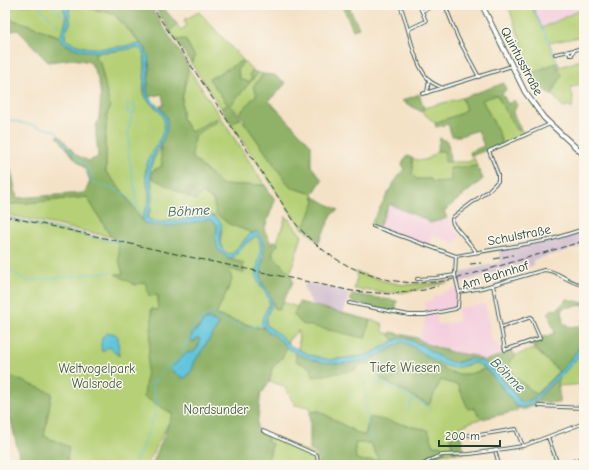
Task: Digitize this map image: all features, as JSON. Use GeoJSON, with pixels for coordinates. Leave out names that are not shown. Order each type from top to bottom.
{"type":"FeatureCollection","features":[{"type":"Feature","properties":{"kind":"main road","name":"Quintusstraße"},"geometry":{"type":"LineString","coordinates":[[482,5],[525,92],[550,124],[583,154]]}},
{"type":"Feature","properties":{"kind":"street"},"geometry":{"type":"LineString","coordinates":[[400,5],[409,29],[417,61],[429,80],[442,88]]}},
{"type":"Feature","properties":{"kind":"street"},"geometry":{"type":"LineString","coordinates":[[409,29],[426,21],[419,5]]}},
{"type":"Feature","properties":{"kind":"street"},"geometry":{"type":"LineString","coordinates":[[422,11],[436,5]]}},
{"type":"Feature","properties":{"kind":"street"},"geometry":{"type":"LineString","coordinates":[[445,5],[458,38],[479,77]]}},
{"type":"Feature","properties":{"kind":"street"},"geometry":{"type":"LineString","coordinates":[[555,54],[584,48]]}},
{"type":"Feature","properties":{"kind":"street"},"geometry":{"type":"LineString","coordinates":[[568,51],[570,55],[572,55],[574,50]]}},
{"type":"Feature","properties":{"kind":"street"},"geometry":{"type":"LineString","coordinates":[[422,94],[512,66]]}},
{"type":"Feature","properties":{"kind":"street"},"geometry":{"type":"LineString","coordinates":[[427,93],[429,80]]}},
{"type":"Feature","properties":{"kind":"street"},"geometry":{"type":"LineString","coordinates":[[475,252],[475,250],[453,224],[452,220],[453,217],[489,190],[498,181],[498,174],[489,151],[550,124]]}},
{"type":"Feature","properties":{"kind":"street"},"geometry":{"type":"LineString","coordinates":[[373,226],[456,256],[455,275],[459,292]]}},
{"type":"Feature","properties":{"kind":"street","name":"Schulstraße"},"geometry":{"type":"LineString","coordinates":[[456,256],[549,240],[584,229]]}},
{"type":"Feature","properties":{"kind":"street","name":"Am Bahnhof"},"geometry":{"type":"LineString","coordinates":[[349,303],[409,315],[425,315],[457,308],[459,292],[493,285],[546,270],[576,284],[584,285]]}},
{"type":"Feature","properties":{"kind":"street"},"geometry":{"type":"LineString","coordinates":[[417,278],[436,278],[455,275]]}},
{"type":"Feature","properties":{"kind":"street"},"geometry":{"type":"LineString","coordinates":[[493,285],[505,350],[540,338],[531,317],[502,328]]}},
{"type":"Feature","properties":{"kind":"street"},"geometry":{"type":"LineString","coordinates":[[539,406],[584,408]]}},
{"type":"Feature","properties":{"kind":"street"},"geometry":{"type":"LineString","coordinates":[[422,465],[442,455],[468,455],[523,446],[584,423]]}},
{"type":"Feature","properties":{"kind":"street"},"geometry":{"type":"LineString","coordinates":[[469,435],[473,436],[516,429],[523,446]]}},
{"type":"Feature","properties":{"kind":"street"},"geometry":{"type":"LineString","coordinates":[[263,431],[317,455],[318,465]]}},
{"type":"Feature","properties":{"kind":"street"},"geometry":{"type":"LineString","coordinates":[[548,437],[558,465]]}},
{"type":"Feature","properties":{"kind":"street"},"geometry":{"type":"LineString","coordinates":[[495,450],[499,465]]}},
{"type":"Feature","properties":{"kind":"street"},"geometry":{"type":"LineString","coordinates":[[563,465],[584,457]]}},
{"type":"Feature","properties":{"kind":"shaded area"},"geometry":{"type":"Polygon","coordinates":[[[531,5],[581,5],[583,9],[541,28],[531,5]]]}},
{"type":"Feature","properties":{"kind":"shaded area"},"geometry":{"type":"Polygon","coordinates":[[[389,204],[425,219],[430,223],[447,218],[461,237],[454,243],[432,235],[429,245],[379,227],[389,204]]]}},
{"type":"Feature","properties":{"kind":"shaded area"},"geometry":{"type":"Polygon","coordinates":[[[584,231],[584,246],[533,260],[534,265],[529,267],[528,262],[458,283],[456,276],[466,271],[500,262],[499,249],[550,241],[584,231]]]}},
{"type":"Feature","properties":{"kind":"shaded area"},"geometry":{"type":"Polygon","coordinates":[[[305,283],[349,292],[343,313],[313,305],[304,288],[305,283]]]}},
{"type":"Feature","properties":{"kind":"shaded area"},"geometry":{"type":"Polygon","coordinates":[[[457,287],[458,294],[455,308],[436,312],[438,324],[459,322],[458,308],[485,304],[493,344],[498,343],[500,351],[502,350],[502,355],[484,361],[475,356],[451,352],[425,344],[417,338],[420,338],[427,314],[424,303],[433,300],[432,297],[442,295],[442,293],[457,287]]]}},
{"type":"Feature","properties":{"kind":"green space"},"geometry":{"type":"Polygon","coordinates":[[[5,5],[63,5],[66,17],[65,25],[60,37],[24,23],[5,18],[5,5]]]}},
{"type":"Feature","properties":{"kind":"green space"},"geometry":{"type":"Polygon","coordinates":[[[69,5],[77,5],[114,14],[141,44],[112,48],[92,48],[83,47],[65,40],[65,33],[70,23],[69,5]]]}},
{"type":"Feature","properties":{"kind":"green space"},"geometry":{"type":"Polygon","coordinates":[[[77,5],[149,5],[189,66],[182,99],[182,118],[191,132],[216,118],[218,121],[194,136],[192,157],[222,185],[265,185],[275,200],[264,230],[272,245],[274,241],[277,242],[278,245],[272,254],[291,275],[293,282],[279,310],[274,308],[274,303],[272,303],[272,299],[261,281],[264,248],[261,237],[257,232],[253,233],[229,224],[216,214],[213,200],[203,193],[195,200],[152,178],[152,171],[162,166],[161,147],[167,122],[164,112],[159,106],[164,105],[162,94],[149,97],[147,91],[150,68],[146,49],[114,14],[77,5]]]}},
{"type":"Feature","properties":{"kind":"green space"},"geometry":{"type":"Polygon","coordinates":[[[153,5],[161,5],[177,24],[170,31],[153,5]]]}},
{"type":"Feature","properties":{"kind":"green space"},"geometry":{"type":"Polygon","coordinates":[[[342,5],[348,5],[359,28],[353,30],[342,5]]]}},
{"type":"Feature","properties":{"kind":"green space"},"geometry":{"type":"Polygon","coordinates":[[[508,5],[531,5],[542,28],[584,8],[584,36],[549,43],[560,67],[584,59],[584,82],[570,88],[573,96],[572,109],[568,105],[564,108],[552,94],[562,75],[556,63],[532,73],[508,5]]]}},
{"type":"Feature","properties":{"kind":"green space"},"geometry":{"type":"Polygon","coordinates":[[[199,12],[253,71],[249,74],[252,78],[248,83],[239,78],[238,69],[243,62],[209,79],[228,105],[221,108],[191,63],[195,57],[186,40],[176,40],[170,31],[177,24],[180,30],[187,26],[184,20],[199,12]]]}},
{"type":"Feature","properties":{"kind":"green space","name":"Nordsunder"},"geometry":{"type":"Polygon","coordinates":[[[5,18],[24,23],[60,37],[64,44],[75,48],[96,52],[95,58],[100,62],[110,107],[107,115],[105,144],[106,172],[123,192],[144,223],[210,219],[217,225],[218,250],[229,259],[243,263],[244,273],[229,269],[232,280],[216,315],[255,327],[264,328],[279,338],[287,347],[282,358],[272,369],[269,382],[263,392],[261,392],[257,426],[258,430],[269,435],[267,441],[272,444],[267,465],[152,465],[173,414],[144,397],[152,320],[151,309],[158,310],[158,295],[149,296],[145,282],[135,285],[115,274],[123,274],[119,260],[118,243],[111,237],[87,197],[5,205],[5,156],[8,156],[17,198],[85,193],[90,181],[86,170],[75,159],[57,136],[60,136],[76,155],[89,161],[98,157],[96,126],[99,118],[100,88],[94,69],[90,62],[73,59],[48,62],[18,30],[5,32],[5,18]],[[211,320],[195,330],[194,342],[198,338],[200,341],[196,351],[192,353],[188,352],[171,369],[182,378],[195,361],[218,324],[211,320]]]}},
{"type":"Feature","properties":{"kind":"green space"},"geometry":{"type":"Polygon","coordinates":[[[185,39],[195,57],[191,63],[176,40],[185,39]]]}},
{"type":"Feature","properties":{"kind":"green space"},"geometry":{"type":"Polygon","coordinates":[[[136,48],[141,49],[144,54],[144,93],[148,101],[158,109],[164,120],[164,131],[146,167],[145,172],[149,190],[149,200],[142,220],[123,192],[106,172],[105,144],[107,115],[110,106],[94,58],[96,52],[109,52],[136,48]]]}},
{"type":"Feature","properties":{"kind":"green space"},"geometry":{"type":"Polygon","coordinates":[[[243,60],[238,69],[239,78],[248,82],[252,78],[249,74],[253,71],[258,73],[230,106],[241,118],[231,124],[221,108],[228,105],[209,79],[243,60]]]}},
{"type":"Feature","properties":{"kind":"green space"},"geometry":{"type":"Polygon","coordinates":[[[556,63],[562,75],[552,94],[550,95],[535,79],[532,73],[556,63]]]}},
{"type":"Feature","properties":{"kind":"green space"},"geometry":{"type":"Polygon","coordinates":[[[188,68],[265,185],[222,185],[192,157],[194,136],[217,120],[216,118],[191,132],[182,118],[182,99],[188,68]]]}},
{"type":"Feature","properties":{"kind":"green space"},"geometry":{"type":"Polygon","coordinates":[[[258,73],[263,74],[253,87],[257,94],[239,114],[231,105],[258,73]]]}},
{"type":"Feature","properties":{"kind":"green space"},"geometry":{"type":"Polygon","coordinates":[[[263,74],[274,75],[286,83],[269,101],[311,145],[311,166],[322,180],[313,194],[290,187],[244,122],[245,120],[239,114],[257,94],[253,87],[263,74]]]}},
{"type":"Feature","properties":{"kind":"green space"},"geometry":{"type":"Polygon","coordinates":[[[504,83],[506,90],[502,93],[508,104],[514,100],[517,105],[513,113],[521,130],[516,130],[497,95],[482,100],[499,133],[502,144],[471,156],[470,152],[484,146],[478,130],[460,136],[452,136],[448,124],[436,127],[435,123],[460,114],[466,109],[462,98],[504,83]]]}},
{"type":"Feature","properties":{"kind":"green space"},"geometry":{"type":"Polygon","coordinates":[[[419,94],[424,108],[422,112],[402,101],[419,94]]]}},
{"type":"Feature","properties":{"kind":"green space"},"geometry":{"type":"Polygon","coordinates":[[[497,94],[516,130],[521,130],[526,134],[502,144],[499,133],[482,100],[497,94]]]}},
{"type":"Feature","properties":{"kind":"green space"},"geometry":{"type":"Polygon","coordinates":[[[462,98],[466,108],[460,114],[435,123],[422,112],[424,108],[462,98]]]}},
{"type":"Feature","properties":{"kind":"green space"},"geometry":{"type":"Polygon","coordinates":[[[241,118],[290,187],[313,194],[315,201],[304,230],[290,212],[231,124],[241,118]]]}},
{"type":"Feature","properties":{"kind":"green space"},"geometry":{"type":"Polygon","coordinates":[[[440,138],[448,142],[450,162],[445,162],[444,151],[437,151],[440,138]]]}},
{"type":"Feature","properties":{"kind":"green space"},"geometry":{"type":"Polygon","coordinates":[[[161,147],[162,166],[213,200],[229,224],[253,233],[250,234],[232,254],[228,254],[221,247],[222,232],[215,216],[209,215],[168,222],[152,221],[147,218],[151,209],[152,183],[149,172],[154,158],[161,147]]]}},
{"type":"Feature","properties":{"kind":"green space"},"geometry":{"type":"Polygon","coordinates":[[[437,151],[444,151],[448,162],[469,162],[474,158],[477,166],[451,181],[432,182],[431,179],[417,179],[412,174],[412,158],[426,160],[437,151]]]}},
{"type":"Feature","properties":{"kind":"green space"},"geometry":{"type":"Polygon","coordinates":[[[407,156],[412,158],[412,174],[417,179],[431,179],[432,182],[451,181],[450,168],[477,166],[483,179],[444,211],[447,218],[430,223],[425,219],[389,204],[379,227],[371,224],[393,184],[404,169],[402,164],[407,156]]]}},
{"type":"Feature","properties":{"kind":"green space"},"geometry":{"type":"Polygon","coordinates":[[[313,196],[338,210],[332,214],[319,242],[304,228],[315,201],[313,196]]]}},
{"type":"Feature","properties":{"kind":"green space"},"geometry":{"type":"Polygon","coordinates":[[[87,197],[111,237],[5,214],[5,205],[87,197]]]}},
{"type":"Feature","properties":{"kind":"green space"},"geometry":{"type":"Polygon","coordinates":[[[286,216],[302,236],[290,274],[272,254],[273,249],[278,245],[277,242],[286,216]]]}},
{"type":"Feature","properties":{"kind":"green space","name":"Weltvogelpark Walsrode"},"geometry":{"type":"Polygon","coordinates":[[[5,217],[118,243],[119,260],[123,274],[116,274],[145,281],[158,295],[158,310],[151,309],[152,320],[173,414],[147,465],[66,465],[69,447],[44,436],[27,384],[5,374],[5,308],[8,307],[10,284],[5,284],[5,217]]]}},
{"type":"Feature","properties":{"kind":"green space"},"geometry":{"type":"Polygon","coordinates":[[[256,236],[258,237],[261,247],[258,280],[260,286],[269,299],[268,306],[263,317],[264,328],[255,327],[216,315],[232,280],[229,269],[244,272],[243,263],[229,259],[233,258],[245,244],[256,236]]]}},
{"type":"Feature","properties":{"kind":"green space"},"geometry":{"type":"Polygon","coordinates":[[[356,272],[384,281],[404,285],[449,282],[405,292],[390,293],[354,289],[357,278],[356,272]]]}},
{"type":"Feature","properties":{"kind":"green space"},"geometry":{"type":"Polygon","coordinates":[[[352,294],[397,301],[395,312],[352,302],[352,300],[350,300],[352,294]]]}},
{"type":"Feature","properties":{"kind":"green space"},"geometry":{"type":"Polygon","coordinates":[[[567,299],[584,303],[584,305],[562,308],[563,324],[567,324],[567,327],[584,324],[584,342],[566,365],[534,398],[524,403],[520,401],[506,382],[488,366],[470,359],[452,363],[443,359],[422,345],[408,339],[401,338],[394,340],[389,334],[391,332],[417,338],[426,344],[451,352],[475,356],[484,361],[502,355],[502,350],[509,348],[516,355],[509,363],[514,376],[536,394],[559,371],[528,342],[555,333],[548,313],[553,309],[556,310],[567,299]]]}},
{"type":"Feature","properties":{"kind":"green space"},"geometry":{"type":"Polygon","coordinates":[[[282,302],[297,307],[294,315],[365,338],[370,320],[382,323],[383,332],[389,334],[394,340],[372,353],[363,356],[329,360],[310,355],[297,349],[299,345],[298,330],[287,342],[266,325],[265,319],[272,303],[282,302]]]}},
{"type":"Feature","properties":{"kind":"green space"},"geometry":{"type":"Polygon","coordinates":[[[299,302],[370,320],[365,338],[302,324],[294,315],[299,302]]]}},
{"type":"Feature","properties":{"kind":"green space","name":"Tiefe Wiesen"},"geometry":{"type":"Polygon","coordinates":[[[402,342],[426,354],[425,356],[440,367],[453,373],[467,374],[485,369],[497,381],[516,406],[527,406],[535,401],[562,374],[558,383],[560,403],[540,402],[526,409],[520,409],[517,407],[517,411],[482,419],[474,408],[468,409],[458,385],[441,380],[429,405],[381,379],[371,363],[361,364],[355,370],[313,377],[311,368],[296,361],[296,352],[310,359],[361,361],[373,357],[402,342]]]}},
{"type":"Feature","properties":{"kind":"green space"},"geometry":{"type":"Polygon","coordinates":[[[287,347],[296,352],[296,361],[311,368],[371,363],[381,379],[428,405],[441,380],[458,385],[468,408],[474,408],[482,419],[473,421],[459,428],[460,430],[450,435],[453,453],[444,453],[445,451],[434,446],[427,430],[374,419],[367,428],[365,435],[361,435],[319,411],[310,412],[310,407],[295,405],[286,389],[280,385],[269,382],[272,369],[282,358],[287,347]]]}},
{"type":"Feature","properties":{"kind":"green space"},"geometry":{"type":"Polygon","coordinates":[[[534,349],[559,371],[536,394],[514,376],[509,363],[516,355],[534,349]]]}},
{"type":"Feature","properties":{"kind":"green space"},"geometry":{"type":"Polygon","coordinates":[[[584,351],[584,384],[558,386],[561,376],[584,351]]]}},
{"type":"Feature","properties":{"kind":"green space"},"geometry":{"type":"Polygon","coordinates":[[[426,354],[441,364],[465,366],[474,363],[479,364],[485,369],[467,374],[453,373],[440,367],[425,356],[426,354]]]}},
{"type":"Feature","properties":{"kind":"green space"},"geometry":{"type":"Polygon","coordinates":[[[5,374],[52,393],[44,436],[69,447],[66,465],[21,465],[5,393],[5,374]]]}},
{"type":"Feature","properties":{"kind":"green space"},"geometry":{"type":"Polygon","coordinates":[[[319,411],[361,435],[365,435],[370,417],[428,430],[434,446],[440,445],[443,448],[444,453],[418,465],[385,465],[383,461],[366,463],[366,465],[319,465],[318,455],[310,450],[310,412],[319,411]],[[355,443],[356,459],[365,461],[379,459],[370,443],[355,443]]]}},
{"type":"Feature","properties":{"kind":"green space"},"geometry":{"type":"Polygon","coordinates":[[[460,430],[464,453],[453,453],[450,435],[460,430]]]}},
{"type":"Feature","properties":{"kind":"green space"},"geometry":{"type":"Polygon","coordinates":[[[269,435],[316,456],[317,465],[267,465],[272,445],[267,441],[269,435]]]}},
{"type":"Feature","properties":{"kind":"green space"},"geometry":{"type":"Polygon","coordinates":[[[355,443],[370,443],[379,459],[365,461],[355,459],[355,443]]]}},
{"type":"Feature","properties":{"kind":"water"},"geometry":{"type":"Polygon","coordinates":[[[63,5],[69,5],[70,23],[65,33],[65,39],[73,44],[82,47],[112,48],[141,44],[147,54],[149,60],[148,94],[166,115],[167,125],[165,136],[151,165],[150,174],[152,201],[147,218],[152,221],[168,222],[209,215],[214,217],[218,219],[221,224],[221,245],[229,254],[232,254],[250,234],[257,232],[261,237],[264,248],[261,279],[272,301],[266,325],[280,335],[291,346],[310,355],[329,360],[363,356],[372,353],[400,338],[405,338],[451,362],[458,363],[470,359],[481,361],[499,375],[520,401],[524,403],[534,398],[566,365],[584,342],[584,351],[535,401],[521,407],[516,406],[490,373],[478,364],[473,363],[456,368],[449,367],[438,363],[406,343],[402,342],[367,360],[352,363],[332,363],[313,360],[288,348],[267,330],[262,323],[269,300],[259,285],[257,279],[257,268],[261,247],[258,237],[256,236],[245,244],[233,258],[229,259],[218,250],[215,237],[217,233],[217,225],[210,219],[169,226],[144,223],[143,215],[149,201],[146,170],[151,155],[163,131],[164,120],[160,111],[150,102],[145,94],[144,54],[141,49],[136,48],[95,52],[74,48],[66,44],[60,37],[67,19],[63,5]]]}},
{"type":"Feature","properties":{"kind":"water"},"geometry":{"type":"Polygon","coordinates":[[[208,319],[215,322],[218,326],[195,361],[192,370],[185,378],[182,378],[170,369],[187,353],[193,352],[196,349],[199,345],[200,339],[198,338],[192,342],[192,334],[200,327],[203,321],[208,319]]]}},
{"type":"Feature","properties":{"kind":"water"},"geometry":{"type":"Polygon","coordinates":[[[108,333],[114,334],[118,337],[119,356],[118,353],[116,354],[109,347],[102,352],[102,337],[108,333]]]}},
{"type":"Feature","properties":{"kind":"waterway"},"geometry":{"type":"LineString","coordinates":[[37,5],[62,29]]}},
{"type":"Feature","properties":{"kind":"waterway"},"geometry":{"type":"LineString","coordinates":[[51,5],[64,18]]}},
{"type":"Feature","properties":{"kind":"waterway"},"geometry":{"type":"LineString","coordinates":[[532,5],[554,53]]}},
{"type":"Feature","properties":{"kind":"waterway"},"geometry":{"type":"LineString","coordinates":[[554,55],[560,66]]}},
{"type":"Feature","properties":{"kind":"waterway"},"geometry":{"type":"LineString","coordinates":[[134,101],[135,113],[132,114],[128,132],[129,156],[138,207],[141,213],[145,215]]}},
{"type":"Feature","properties":{"kind":"waterway"},"geometry":{"type":"LineString","coordinates":[[127,102],[128,114],[132,114]]}},
{"type":"Feature","properties":{"kind":"waterway"},"geometry":{"type":"LineString","coordinates":[[5,119],[56,131],[69,149],[88,168],[92,182],[126,194],[132,204],[138,207]]}},
{"type":"Feature","properties":{"kind":"waterway"},"geometry":{"type":"LineString","coordinates":[[5,218],[121,243]]}},
{"type":"Feature","properties":{"kind":"waterway"},"geometry":{"type":"LineString","coordinates":[[5,268],[27,281],[112,272]]}},
{"type":"Feature","properties":{"kind":"waterway"},"geometry":{"type":"LineString","coordinates":[[134,465],[149,431],[150,423],[154,418],[157,401],[153,391],[152,382],[157,379],[161,372],[181,356],[190,333],[196,324],[212,313],[224,321],[242,327],[251,328],[259,324],[263,324]]}},
{"type":"Feature","properties":{"kind":"waterway"},"geometry":{"type":"LineString","coordinates":[[369,357],[382,383]]}},
{"type":"Feature","properties":{"kind":"waterway"},"geometry":{"type":"LineString","coordinates":[[364,386],[364,382],[382,383],[431,409]]}},
{"type":"Feature","properties":{"kind":"waterway"},"geometry":{"type":"LineString","coordinates":[[366,394],[366,401]]}},
{"type":"Feature","properties":{"kind":"waterway"},"geometry":{"type":"LineString","coordinates":[[408,411],[412,400]]}},
{"type":"Feature","properties":{"kind":"waterway"},"geometry":{"type":"LineString","coordinates":[[365,404],[371,441]]}},
{"type":"Feature","properties":{"kind":"railway"},"geometry":{"type":"LineString","coordinates":[[151,5],[296,224],[312,241],[350,267],[393,281],[416,283],[439,282],[462,277],[584,241]]}},
{"type":"Feature","properties":{"kind":"railway"},"geometry":{"type":"LineString","coordinates":[[5,216],[352,291],[390,294],[424,290],[438,286]]}},
{"type":"Feature","properties":{"kind":"railway"},"geometry":{"type":"LineString","coordinates":[[494,259],[513,255]]}},
{"type":"Feature","properties":{"kind":"railway"},"geometry":{"type":"LineString","coordinates":[[470,264],[481,263]]}},
{"type":"Feature","properties":{"kind":"water label","name":"Böhme"},"geometry":{"type":"Point","coordinates":[189,211]}},
{"type":"Feature","properties":{"kind":"water label","name":"Böhme"},"geometry":{"type":"Point","coordinates":[508,375]}}]}
